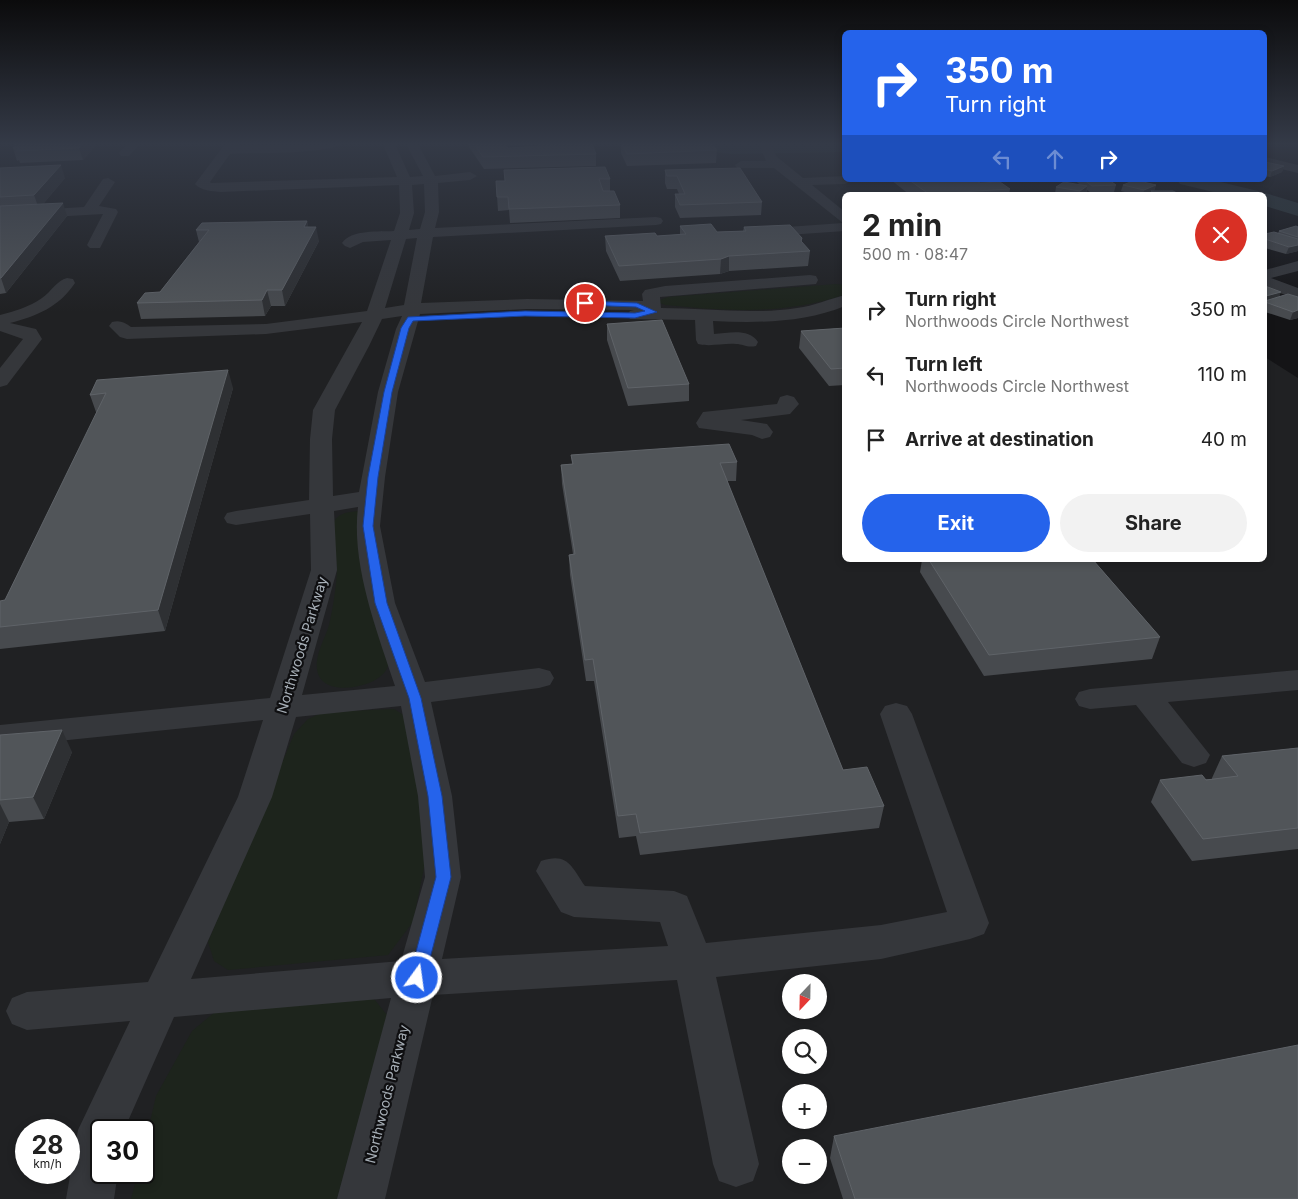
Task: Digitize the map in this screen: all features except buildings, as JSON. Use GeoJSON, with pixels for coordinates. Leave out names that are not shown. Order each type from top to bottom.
{"type":"FeatureCollection","features":[{"type":"Feature","properties":{"kind":"street"},"geometry":{"type":"LineString","coordinates":[[89,210],[96,200]]}},
{"type":"Feature","properties":{"kind":"street","name":"Northwoods Parkway"},"geometry":{"type":"LineString","coordinates":[[106,1119],[255,797],[324,570],[321,506],[321,439],[324,410],[360,346],[412,235],[432,212],[427,200]]}},
{"type":"Feature","properties":{"kind":"street"},"geometry":{"type":"LineString","coordinates":[[821,200],[842,217]]}},
{"type":"Feature","properties":{"kind":"street"},"geometry":{"type":"LineString","coordinates":[[0,216],[89,210],[111,212],[95,246]]}},
{"type":"Feature","properties":{"kind":"street"},"geometry":{"type":"LineString","coordinates":[[350,243],[360,238],[473,229],[656,221]]}},
{"type":"Feature","properties":{"kind":"street"},"geometry":{"type":"LineString","coordinates":[[745,233],[777,233],[842,227]]}},
{"type":"Feature","properties":{"kind":"street","name":"Northwoods Parkway"},"geometry":{"type":"LineString","coordinates":[[361,1199],[443,877],[435,796],[414,694],[381,603],[368,526],[388,392],[405,328],[411,314],[412,235]]}},
{"type":"Feature","properties":{"kind":"street"},"geometry":{"type":"LineString","coordinates":[[1267,274],[1298,266]]}},
{"type":"Feature","properties":{"kind":"street"},"geometry":{"type":"LineString","coordinates":[[653,312],[651,294],[665,290],[810,280]]}},
{"type":"Feature","properties":{"kind":"street"},"geometry":{"type":"LineString","coordinates":[[0,320],[35,310],[46,304],[59,294],[67,283]]}},
{"type":"Feature","properties":{"kind":"street"},"geometry":{"type":"LineString","coordinates":[[1267,283],[1298,294]]}},
{"type":"Feature","properties":{"kind":"street"},"geometry":{"type":"LineString","coordinates":[[118,326],[127,333],[266,328],[326,314],[374,316],[525,313],[635,316],[653,312],[755,317],[810,311],[842,301]]}},
{"type":"Feature","properties":{"kind":"street"},"geometry":{"type":"LineString","coordinates":[[704,315],[705,340],[742,338],[749,342]]}},
{"type":"Feature","properties":{"kind":"street"},"geometry":{"type":"LineString","coordinates":[[0,326],[29,333],[33,339],[0,381]]}},
{"type":"Feature","properties":{"kind":"street"},"geometry":{"type":"LineString","coordinates":[[762,432],[759,429],[707,423],[711,417],[722,415],[783,410],[789,404],[787,401]]}},
{"type":"Feature","properties":{"kind":"street"},"geometry":{"type":"LineString","coordinates":[[236,518],[371,498]]}},
{"type":"Feature","properties":{"kind":"street"},"geometry":{"type":"LineString","coordinates":[[0,736],[414,694],[539,678]]}},
{"type":"Feature","properties":{"kind":"street"},"geometry":{"type":"LineString","coordinates":[[1090,699],[1298,680]]}},
{"type":"Feature","properties":{"kind":"street"},"geometry":{"type":"LineString","coordinates":[[1144,694],[1194,755]]}},
{"type":"Feature","properties":{"kind":"street"},"geometry":{"type":"LineString","coordinates":[[27,1011],[417,978],[693,962],[881,942],[970,923],[896,714]]}},
{"type":"Feature","properties":{"kind":"street"},"geometry":{"type":"LineString","coordinates":[[554,871],[574,901],[674,907],[693,962],[736,1164]]}},
{"type":"Feature","properties":{"kind":"street","name":"Northwoods Parkway"},"geometry":{"type":"LineString","coordinates":[[90,1199],[92,1184]]}},
{"type":"Feature","properties":{"kind":"shaded area"},"geometry":{"type":"Polygon","coordinates":[[[0,200],[842,200],[842,562],[1267,562],[1267,358],[1298,378],[1298,1199],[0,1199],[0,200]]]}},
{"type":"Feature","properties":{"kind":"shaded area"},"geometry":{"type":"Polygon","coordinates":[[[842,285],[842,295],[799,306],[777,309],[710,309],[660,303],[660,300],[668,297],[842,285]]]}},
{"type":"Feature","properties":{"kind":"shaded area"},"geometry":{"type":"Polygon","coordinates":[[[358,511],[390,662],[385,672],[375,680],[356,687],[335,687],[326,684],[320,678],[317,669],[319,652],[329,625],[336,584],[337,566],[332,530],[337,518],[346,513],[358,511]]]}},
{"type":"Feature","properties":{"kind":"shaded area"},"geometry":{"type":"Polygon","coordinates":[[[394,709],[405,716],[412,726],[425,863],[413,922],[388,955],[228,970],[214,961],[208,942],[294,734],[308,719],[324,712],[394,709]]]}},
{"type":"Feature","properties":{"kind":"shaded area"},"geometry":{"type":"Polygon","coordinates":[[[348,990],[375,1000],[387,1015],[337,1199],[131,1199],[135,1184],[155,1184],[155,1119],[151,1119],[156,1096],[192,1031],[222,1006],[348,990]]]}},
{"type":"Feature","properties":{"kind":"waterway"},"geometry":{"type":"LineString","coordinates":[[1268,200],[1298,210]]}},
{"type":"Feature","properties":{"kind":"route"},"geometry":{"type":"LineString","coordinates":[[417,978],[443,877],[435,796],[415,698],[381,603],[368,526],[373,477],[388,392],[405,328],[410,319],[525,313],[635,316],[653,312],[637,305],[585,303]]}}]}
